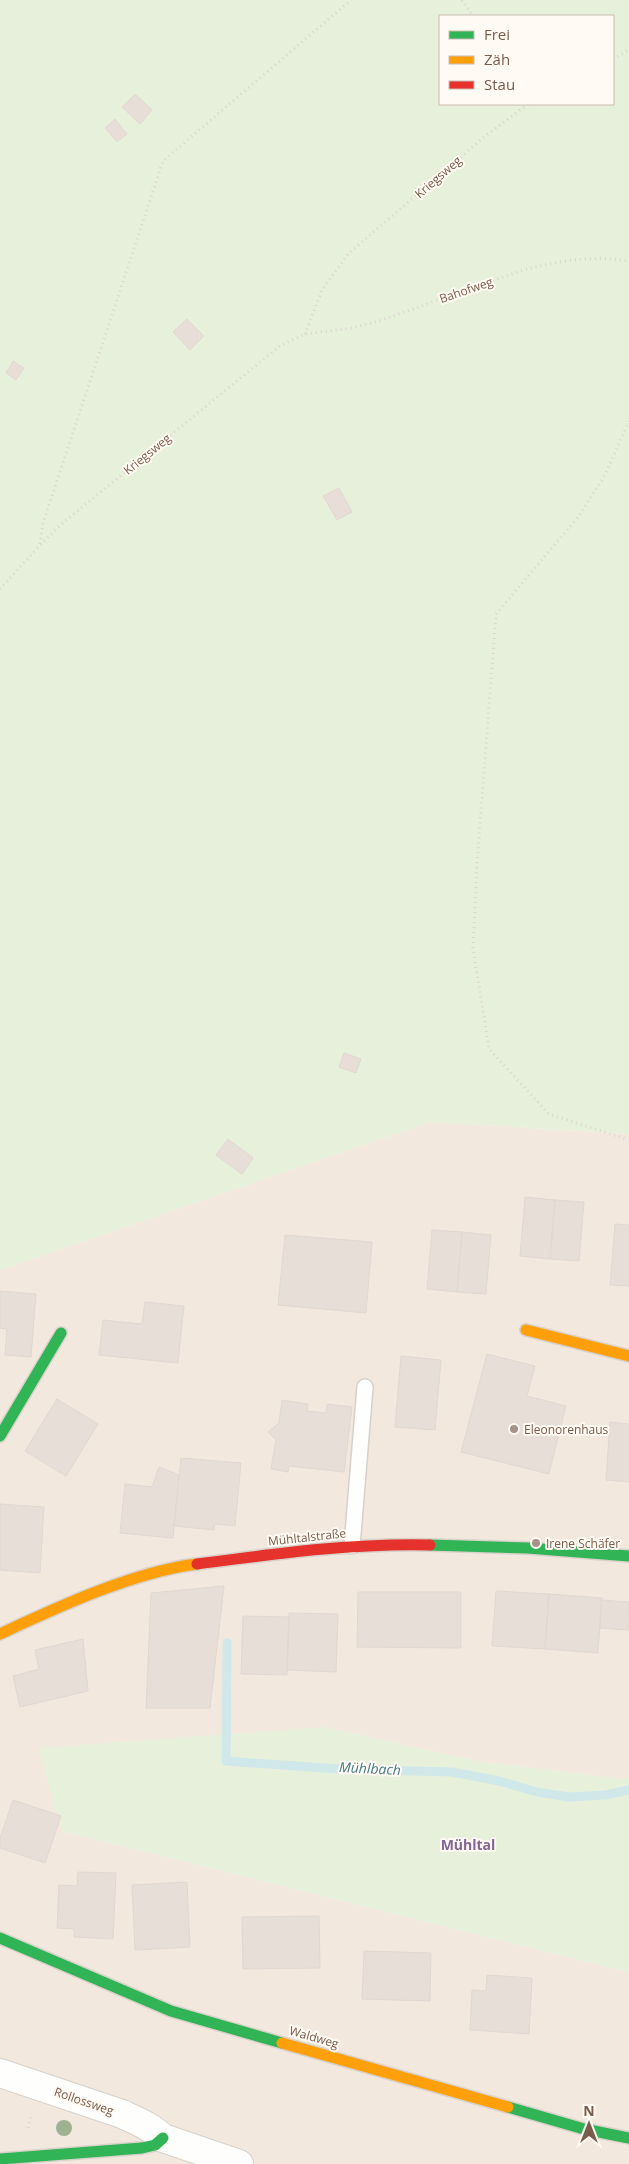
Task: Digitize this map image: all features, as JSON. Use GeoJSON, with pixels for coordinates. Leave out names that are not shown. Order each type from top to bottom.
{"type":"FeatureCollection","features":[{"type":"Feature","properties":{"kind":"street"},"geometry":{"type":"LineString","coordinates":[[526,1330],[629,1356]]}},
{"type":"Feature","properties":{"kind":"street"},"geometry":{"type":"LineString","coordinates":[[0,1436],[61,1333]]}},
{"type":"Feature","properties":{"kind":"street","name":"Mühltalstraße"},"geometry":{"type":"LineString","coordinates":[[0,1634],[97,1593],[137,1578],[180,1566],[352,1546],[399,1544],[509,1547],[629,1556]]}},
{"type":"Feature","properties":{"kind":"street","name":"Waldweg"},"geometry":{"type":"LineString","coordinates":[[0,1938],[172,2012],[584,2129],[629,2138]]}},
{"type":"Feature","properties":{"kind":"street","name":"Rollossweg"},"geometry":{"type":"LineString","coordinates":[[0,2073],[122,2114],[141,2122],[164,2138],[239,2164]]}},
{"type":"Feature","properties":{"kind":"street"},"geometry":{"type":"LineString","coordinates":[[0,2159],[142,2148],[155,2145],[164,2138]]}},
{"type":"Feature","properties":{"kind":"lane"},"geometry":{"type":"LineString","coordinates":[[352,1546],[365,1387]]}},
{"type":"Feature","properties":{"kind":"path"},"geometry":{"type":"LineString","coordinates":[[40,545],[43,523],[163,161],[351,0]]}},
{"type":"Feature","properties":{"kind":"path"},"geometry":{"type":"LineString","coordinates":[[462,0],[472,15]]}},
{"type":"Feature","properties":{"kind":"path"},"geometry":{"type":"LineString","coordinates":[[614,58],[629,50]]}},
{"type":"Feature","properties":{"kind":"path","name":"Kriegsweg"},"geometry":{"type":"LineString","coordinates":[[0,588],[40,545],[65,522],[280,346],[305,334],[316,303],[331,276],[348,254],[462,156],[527,105]]}},
{"type":"Feature","properties":{"kind":"path","name":"Bahofweg"},"geometry":{"type":"LineString","coordinates":[[305,334],[365,325],[523,270],[550,263],[584,259],[629,261]]}},
{"type":"Feature","properties":{"kind":"path"},"geometry":{"type":"LineString","coordinates":[[629,421],[605,476],[579,516],[496,614],[480,816],[473,948],[489,1049],[549,1114],[629,1140]]}},
{"type":"Feature","properties":{"kind":"path"},"geometry":{"type":"LineString","coordinates":[[28,2131],[31,2115]]}},
{"type":"Feature","properties":{"kind":"shaded area"},"geometry":{"type":"Polygon","coordinates":[[[430,1122],[629,1134],[629,1778],[622,1779],[476,1761],[324,1727],[62,1831],[629,1972],[629,2164],[0,2164],[0,1270],[430,1122]]]}},
{"type":"Feature","properties":{"kind":"green space"},"geometry":{"type":"Polygon","coordinates":[[[0,0],[629,0],[629,1134],[430,1122],[0,1270],[0,0]]]}},
{"type":"Feature","properties":{"kind":"green space"},"geometry":{"type":"Polygon","coordinates":[[[324,1727],[476,1761],[622,1779],[629,1778],[629,1972],[62,1831],[38,1748],[324,1727]]]}},
{"type":"Feature","properties":{"kind":"building"},"geometry":{"type":"Polygon","coordinates":[[[135,94],[152,110],[140,124],[122,107],[135,94]]]}},
{"type":"Feature","properties":{"kind":"building"},"geometry":{"type":"Polygon","coordinates":[[[115,119],[127,134],[117,142],[105,128],[115,119]]]}},
{"type":"Feature","properties":{"kind":"building"},"geometry":{"type":"Polygon","coordinates":[[[187,319],[204,336],[190,350],[173,332],[187,319]]]}},
{"type":"Feature","properties":{"kind":"building"},"geometry":{"type":"Polygon","coordinates":[[[13,361],[24,368],[16,380],[6,373],[13,361]]]}},
{"type":"Feature","properties":{"kind":"building"},"geometry":{"type":"Polygon","coordinates":[[[339,488],[352,512],[337,520],[323,496],[339,488]]]}},
{"type":"Feature","properties":{"kind":"building"},"geometry":{"type":"Polygon","coordinates":[[[344,1053],[361,1059],[356,1073],[339,1067],[344,1053]]]}},
{"type":"Feature","properties":{"kind":"building"},"geometry":{"type":"Polygon","coordinates":[[[228,1139],[253,1158],[242,1174],[216,1155],[228,1139]]]}},
{"type":"Feature","properties":{"kind":"building"},"geometry":{"type":"Polygon","coordinates":[[[525,1197],[555,1200],[550,1259],[520,1256],[525,1197]]]}},
{"type":"Feature","properties":{"kind":"building"},"geometry":{"type":"Polygon","coordinates":[[[555,1200],[584,1202],[579,1261],[550,1259],[555,1200]]]}},
{"type":"Feature","properties":{"kind":"building"},"geometry":{"type":"Polygon","coordinates":[[[615,1224],[629,1225],[629,1286],[610,1285],[615,1224]]]}},
{"type":"Feature","properties":{"kind":"building"},"geometry":{"type":"Polygon","coordinates":[[[432,1230],[462,1232],[457,1292],[427,1289],[432,1230]]]}},
{"type":"Feature","properties":{"kind":"building"},"geometry":{"type":"Polygon","coordinates":[[[462,1232],[491,1235],[486,1294],[457,1292],[462,1232]]]}},
{"type":"Feature","properties":{"kind":"building"},"geometry":{"type":"Polygon","coordinates":[[[285,1235],[372,1242],[366,1313],[278,1305],[285,1235]]]}},
{"type":"Feature","properties":{"kind":"building"},"geometry":{"type":"Polygon","coordinates":[[[0,1291],[36,1294],[31,1357],[5,1355],[7,1329],[0,1328],[0,1291]]]}},
{"type":"Feature","properties":{"kind":"building"},"geometry":{"type":"Polygon","coordinates":[[[145,1302],[184,1306],[178,1363],[99,1355],[103,1320],[142,1324],[145,1302]]]}},
{"type":"Feature","properties":{"kind":"building","name":"Eleonorenhaus"},"geometry":{"type":"Polygon","coordinates":[[[487,1354],[535,1366],[527,1396],[566,1406],[549,1474],[461,1452],[487,1354]]]}},
{"type":"Feature","properties":{"kind":"building"},"geometry":{"type":"Polygon","coordinates":[[[401,1356],[441,1360],[435,1430],[395,1427],[401,1356]]]}},
{"type":"Feature","properties":{"kind":"building"},"geometry":{"type":"Polygon","coordinates":[[[57,1399],[98,1424],[66,1476],[25,1451],[57,1399]]]}},
{"type":"Feature","properties":{"kind":"building"},"geometry":{"type":"Polygon","coordinates":[[[282,1400],[308,1404],[307,1411],[326,1413],[327,1404],[352,1407],[344,1472],[289,1466],[288,1472],[271,1469],[276,1440],[268,1432],[279,1423],[282,1400]]]}},
{"type":"Feature","properties":{"kind":"building"},"geometry":{"type":"Polygon","coordinates":[[[610,1422],[629,1424],[629,1482],[606,1480],[610,1422]]]}},
{"type":"Feature","properties":{"kind":"building"},"geometry":{"type":"Polygon","coordinates":[[[181,1458],[241,1463],[235,1526],[215,1524],[214,1530],[174,1526],[181,1458]]]}},
{"type":"Feature","properties":{"kind":"building"},"geometry":{"type":"Polygon","coordinates":[[[159,1467],[179,1475],[173,1538],[120,1533],[125,1484],[152,1487],[159,1467]]]}},
{"type":"Feature","properties":{"kind":"building"},"geometry":{"type":"Polygon","coordinates":[[[0,1504],[44,1507],[40,1573],[0,1570],[0,1504]]]}},
{"type":"Feature","properties":{"kind":"building"},"geometry":{"type":"Polygon","coordinates":[[[224,1586],[210,1708],[146,1708],[151,1593],[224,1586]]]}},
{"type":"Feature","properties":{"kind":"building"},"geometry":{"type":"Polygon","coordinates":[[[496,1591],[549,1594],[545,1649],[492,1646],[496,1591]]]}},
{"type":"Feature","properties":{"kind":"building"},"geometry":{"type":"Polygon","coordinates":[[[358,1592],[461,1592],[461,1648],[357,1647],[358,1592]]]}},
{"type":"Feature","properties":{"kind":"building"},"geometry":{"type":"Polygon","coordinates":[[[549,1594],[602,1598],[598,1653],[545,1649],[549,1594]]]}},
{"type":"Feature","properties":{"kind":"building"},"geometry":{"type":"Polygon","coordinates":[[[601,1600],[629,1602],[628,1630],[600,1628],[601,1600]]]}},
{"type":"Feature","properties":{"kind":"building"},"geometry":{"type":"Polygon","coordinates":[[[289,1613],[338,1614],[336,1672],[287,1670],[289,1613]]]}},
{"type":"Feature","properties":{"kind":"building"},"geometry":{"type":"Polygon","coordinates":[[[243,1616],[289,1617],[287,1675],[241,1674],[243,1616]]]}},
{"type":"Feature","properties":{"kind":"building"},"geometry":{"type":"Polygon","coordinates":[[[83,1639],[88,1691],[20,1707],[13,1676],[39,1669],[35,1650],[83,1639]]]}},
{"type":"Feature","properties":{"kind":"building"},"geometry":{"type":"Polygon","coordinates":[[[13,1800],[61,1816],[45,1863],[0,1848],[0,1838],[13,1800]]]}},
{"type":"Feature","properties":{"kind":"building"},"geometry":{"type":"Polygon","coordinates":[[[78,1872],[116,1873],[113,1939],[74,1937],[74,1929],[57,1928],[59,1885],[77,1886],[78,1872]]]}},
{"type":"Feature","properties":{"kind":"building"},"geometry":{"type":"Polygon","coordinates":[[[187,1882],[190,1947],[135,1950],[132,1885],[187,1882]]]}},
{"type":"Feature","properties":{"kind":"building"},"geometry":{"type":"Polygon","coordinates":[[[319,1916],[320,1968],[243,1969],[242,1917],[319,1916]]]}},
{"type":"Feature","properties":{"kind":"building"},"geometry":{"type":"Polygon","coordinates":[[[364,1951],[431,1953],[430,2001],[362,1999],[364,1951]]]}},
{"type":"Feature","properties":{"kind":"building"},"geometry":{"type":"Polygon","coordinates":[[[487,1975],[532,1978],[529,2034],[470,2030],[472,1990],[486,1991],[487,1975]]]}},
{"type":"Feature","properties":{"kind":"waterway","name":"Mühlbach"},"geometry":{"type":"LineString","coordinates":[[227,1643],[226,1761],[338,1769],[452,1772],[499,1781],[537,1792],[569,1797],[605,1795],[629,1790]]}},
{"type":"Feature","properties":{"kind":"traffic: fast"},"geometry":{"type":"LineString","coordinates":[[0,1436],[61,1333]]}},
{"type":"Feature","properties":{"kind":"traffic: fast"},"geometry":{"type":"LineString","coordinates":[[430,1545],[528,1548],[629,1556]]}},
{"type":"Feature","properties":{"kind":"traffic: fast"},"geometry":{"type":"LineString","coordinates":[[0,1938],[171,2011],[282,2043]]}},
{"type":"Feature","properties":{"kind":"traffic: fast"},"geometry":{"type":"LineString","coordinates":[[508,2107],[584,2129],[629,2138]]}},
{"type":"Feature","properties":{"kind":"traffic: fast"},"geometry":{"type":"LineString","coordinates":[[0,2159],[142,2148],[155,2145],[163,2138]]}},
{"type":"Feature","properties":{"kind":"traffic: slow"},"geometry":{"type":"LineString","coordinates":[[526,1330],[629,1356]]}},
{"type":"Feature","properties":{"kind":"traffic: slow"},"geometry":{"type":"LineString","coordinates":[[0,1634],[96,1592],[147,1575],[197,1564]]}},
{"type":"Feature","properties":{"kind":"traffic: slow"},"geometry":{"type":"LineString","coordinates":[[282,2043],[508,2107]]}},
{"type":"Feature","properties":{"kind":"traffic: jam"},"geometry":{"type":"LineString","coordinates":[[197,1564],[342,1547],[430,1545]]}},
{"type":"Feature","properties":{"kind":"place","name":"Eleonorenhaus"},"geometry":{"type":"Point","coordinates":[514,1429]}},
{"type":"Feature","properties":{"kind":"place","name":"Irene Schäfer"},"geometry":{"type":"Point","coordinates":[536,1543]}},
{"type":"Feature","properties":{"kind":"district","name":"Mühltal"},"geometry":{"type":"Point","coordinates":[468,1844]}}]}
